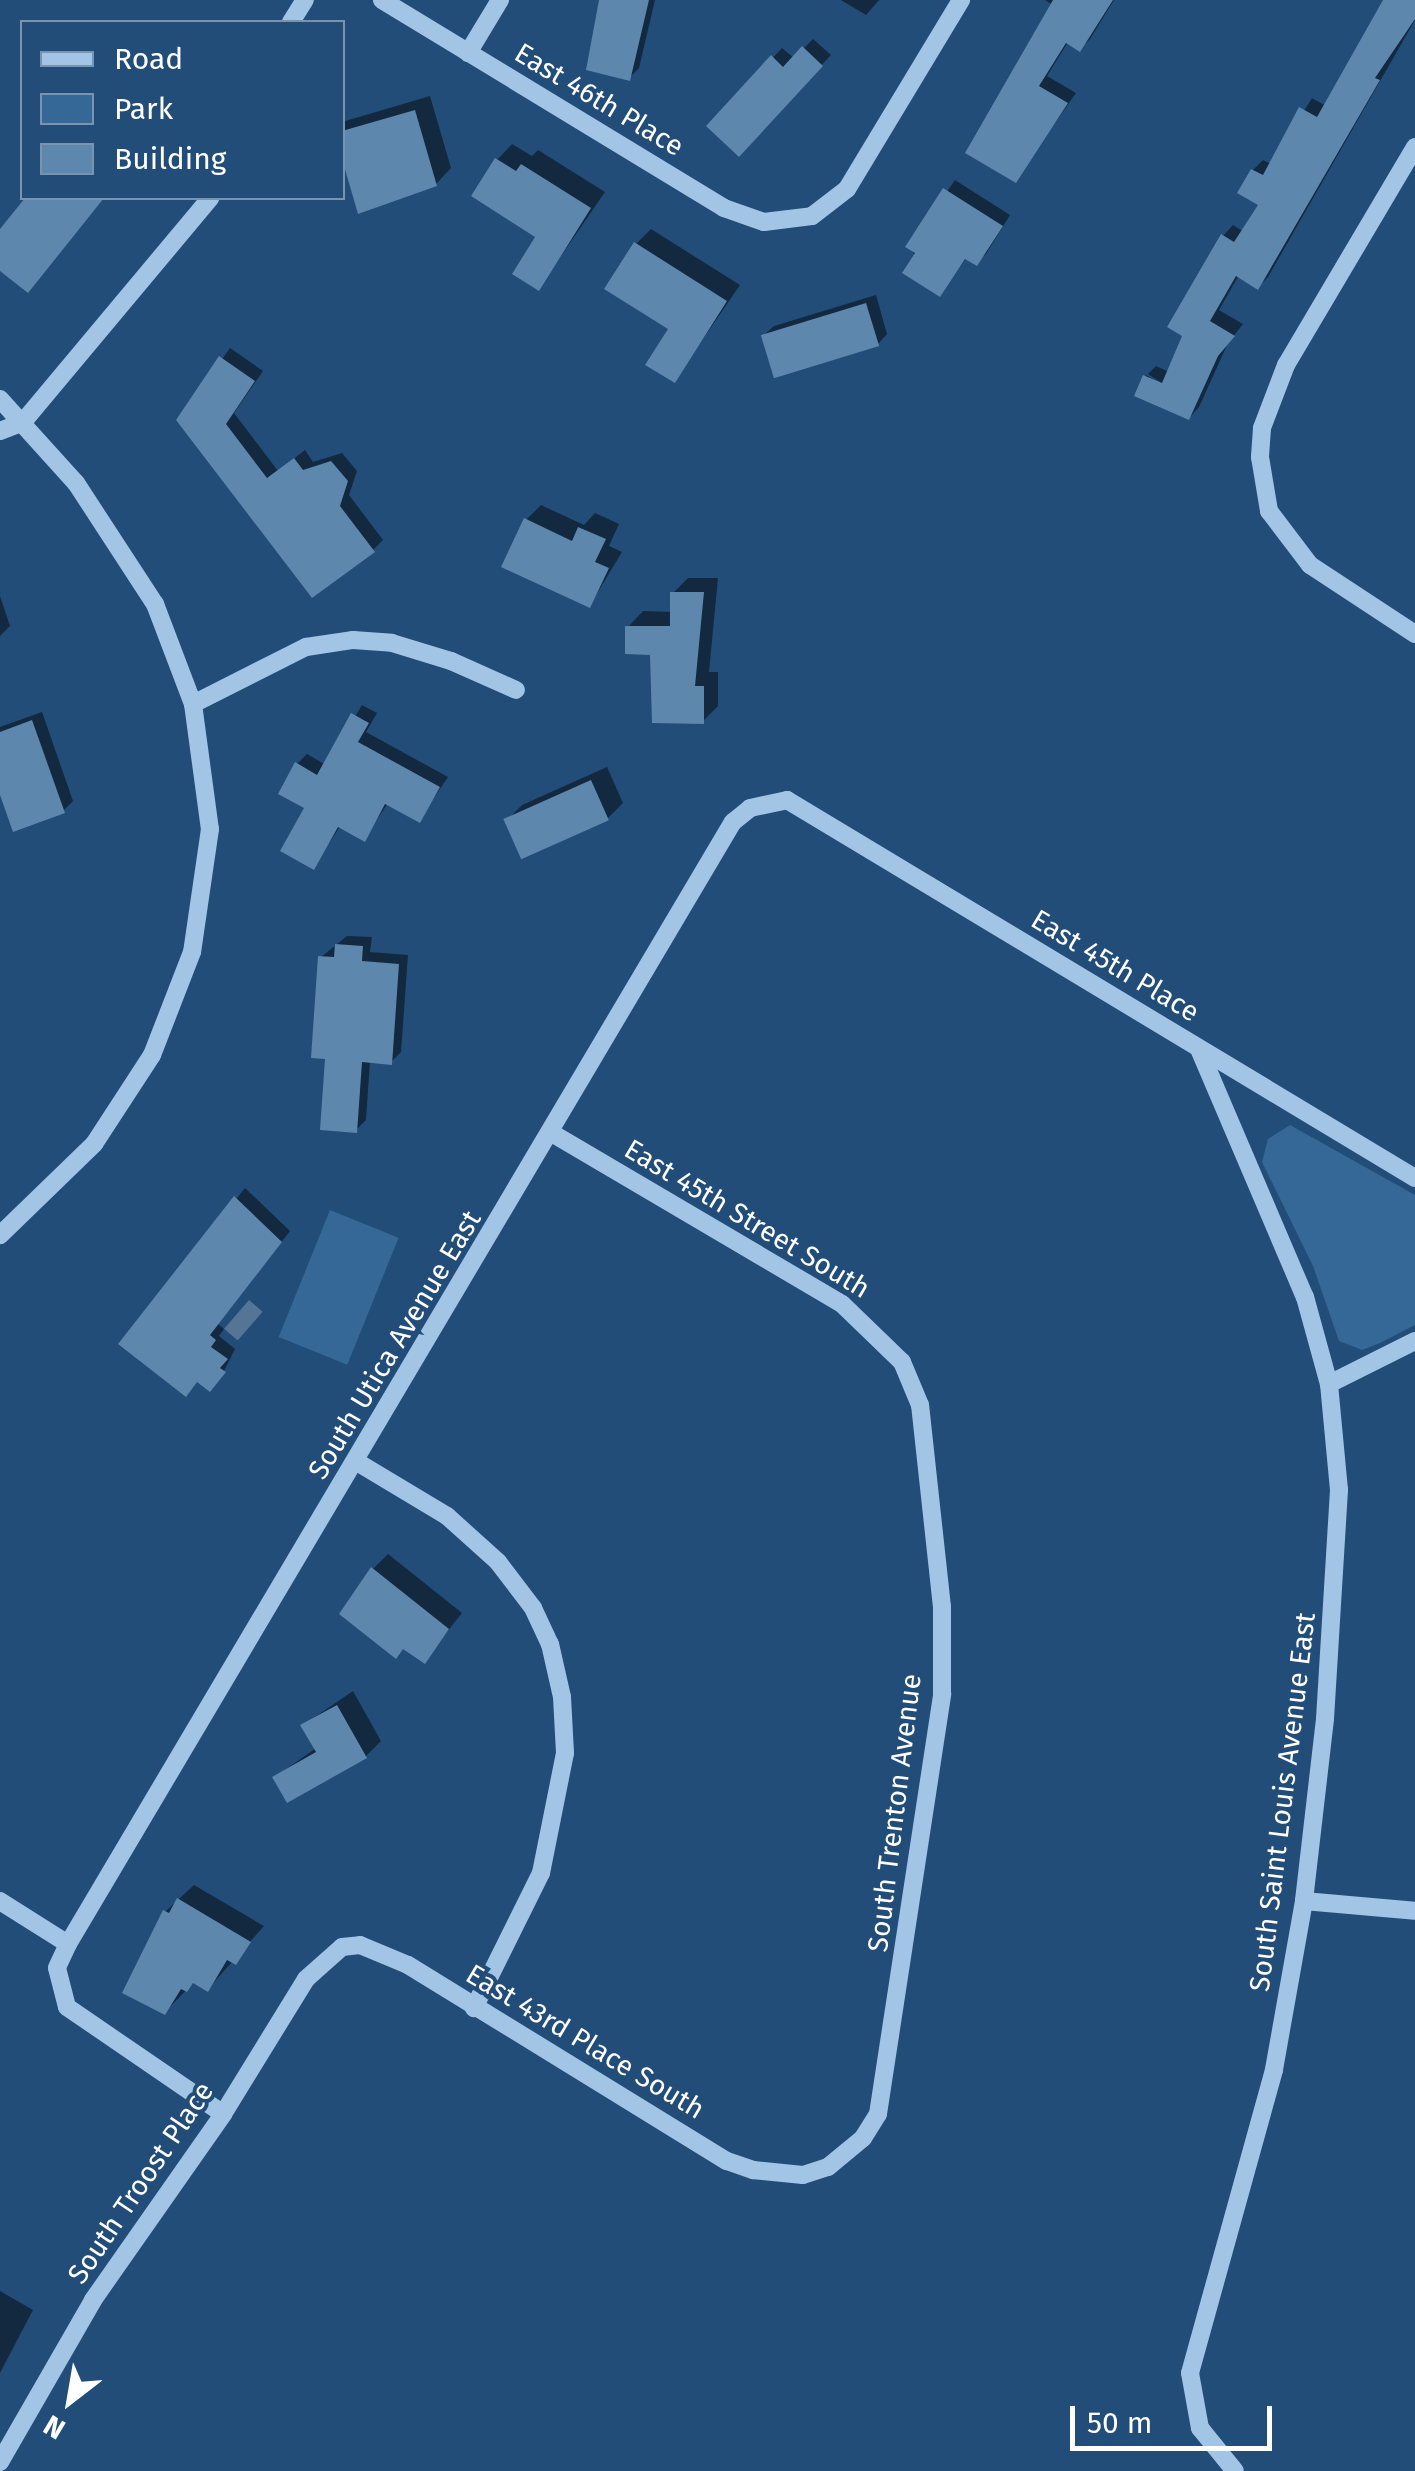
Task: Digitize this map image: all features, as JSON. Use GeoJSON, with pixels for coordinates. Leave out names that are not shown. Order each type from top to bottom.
{"type":"FeatureCollection","features":[{"type":"Feature","properties":{"kind":"street","name":"East 46th Place"},"geometry":{"type":"LineString","coordinates":[[382,0],[744,218],[795,221],[825,208],[847,189],[961,0]]}},
{"type":"Feature","properties":{"kind":"street"},"geometry":{"type":"LineString","coordinates":[[468,53],[500,0]]}},
{"type":"Feature","properties":{"kind":"street"},"geometry":{"type":"LineString","coordinates":[[1415,147],[1270,400],[1260,457],[1269,511],[1310,565],[1415,634]]}},
{"type":"Feature","properties":{"kind":"street"},"geometry":{"type":"LineString","coordinates":[[0,432],[23,422],[208,200]]}},
{"type":"Feature","properties":{"kind":"street"},"geometry":{"type":"LineString","coordinates":[[0,399],[23,422],[125,552],[155,604],[193,704],[210,829],[204,892],[176,1004],[130,1098],[94,1144],[0,1235]]}},
{"type":"Feature","properties":{"kind":"street"},"geometry":{"type":"LineString","coordinates":[[193,704],[306,647],[353,640],[422,652],[516,690]]}},
{"type":"Feature","properties":{"kind":"street","name":"East 45th Place"},"geometry":{"type":"LineString","coordinates":[[786,800],[1415,1178]]}},
{"type":"Feature","properties":{"kind":"street","name":"South Utica Avenue East"},"geometry":{"type":"LineString","coordinates":[[68,1944],[553,1134],[733,822],[750,808],[786,800]]}},
{"type":"Feature","properties":{"kind":"street","name":"South Saint Louis Avenue East"},"geometry":{"type":"LineString","coordinates":[[1199,1048],[1305,1296],[1329,1384],[1339,1490],[1337,1575],[1304,1901],[1274,2070],[1190,2372],[1200,2428],[1235,2471]]}},
{"type":"Feature","properties":{"kind":"street","name":"East 45th Street South"},"geometry":{"type":"LineString","coordinates":[[553,1134],[842,1304],[902,1362]]}},
{"type":"Feature","properties":{"kind":"street"},"geometry":{"type":"LineString","coordinates":[[1329,1384],[1415,1341]]}},
{"type":"Feature","properties":{"kind":"street","name":"South Trenton Avenue"},"geometry":{"type":"LineString","coordinates":[[804,2175],[848,2153],[878,2114],[942,1694],[928,1441],[902,1362]]}},
{"type":"Feature","properties":{"kind":"street"},"geometry":{"type":"LineString","coordinates":[[357,1462],[447,1516],[498,1562],[533,1608],[562,1698],[558,1806],[541,1873],[474,2008]]}},
{"type":"Feature","properties":{"kind":"street"},"geometry":{"type":"LineString","coordinates":[[1304,1901],[1415,1911]]}},
{"type":"Feature","properties":{"kind":"street"},"geometry":{"type":"LineString","coordinates":[[0,1902],[68,1944],[57,1968],[67,2007],[223,2114]]}},
{"type":"Feature","properties":{"kind":"street","name":"East 43rd Place South"},"geometry":{"type":"LineString","coordinates":[[342,1947],[379,1951],[727,2161],[804,2175]]}},
{"type":"Feature","properties":{"kind":"street","name":"South Troost Place"},"geometry":{"type":"LineString","coordinates":[[0,2462],[94,2300],[223,2114],[306,1979],[342,1947]]}},
{"type":"Feature","properties":{"kind":"green space"},"geometry":{"type":"Polygon","coordinates":[[[1290,1125],[1415,1195],[1415,1325],[1362,1350],[1339,1341],[1313,1266],[1262,1162],[1268,1139],[1290,1125]]]}},
{"type":"Feature","properties":{"kind":"green space"},"geometry":{"type":"Polygon","coordinates":[[[330,1210],[399,1238],[347,1365],[279,1337],[330,1210]]]}},
{"type":"Feature","properties":{"kind":"shaded area"},"geometry":{"type":"Polygon","coordinates":[[[249,1300],[263,1312],[238,1340],[224,1329],[249,1300]]]}},
{"type":"Feature","properties":{"kind":"building"},"geometry":{"type":"Polygon","coordinates":[[[599,0],[649,0],[630,81],[586,70],[599,0]]]}},
{"type":"Feature","properties":{"kind":"building"},"geometry":{"type":"Polygon","coordinates":[[[1053,0],[1113,0],[1080,52],[1066,43],[1039,86],[1068,103],[1016,183],[965,153],[1053,0]]]}},
{"type":"Feature","properties":{"kind":"building"},"geometry":{"type":"Polygon","coordinates":[[[1383,0],[1415,0],[1415,19],[1375,78],[1380,80],[1258,290],[1236,276],[1210,321],[1235,336],[1218,356],[1189,420],[1134,396],[1143,375],[1162,383],[1182,336],[1167,327],[1221,234],[1234,242],[1258,205],[1237,193],[1251,169],[1263,175],[1299,107],[1317,117],[1383,0]]]}},
{"type":"Feature","properties":{"kind":"building"},"geometry":{"type":"Polygon","coordinates":[[[802,46],[823,66],[739,157],[706,126],[771,55],[783,67],[802,46]]]}},
{"type":"Feature","properties":{"kind":"building"},"geometry":{"type":"Polygon","coordinates":[[[415,110],[437,186],[358,214],[345,169],[345,130],[415,110]]]}},
{"type":"Feature","properties":{"kind":"building"},"geometry":{"type":"Polygon","coordinates":[[[495,158],[516,171],[521,164],[591,208],[539,291],[512,274],[535,237],[471,196],[495,158]]]}},
{"type":"Feature","properties":{"kind":"building"},"geometry":{"type":"Polygon","coordinates":[[[943,188],[1003,226],[977,266],[965,259],[940,297],[902,273],[915,253],[905,247],[943,188]]]}},
{"type":"Feature","properties":{"kind":"building"},"geometry":{"type":"Polygon","coordinates":[[[23,200],[102,200],[28,293],[0,271],[0,229],[23,200]]]}},
{"type":"Feature","properties":{"kind":"building"},"geometry":{"type":"Polygon","coordinates":[[[634,242],[727,301],[675,383],[645,365],[668,329],[604,289],[634,242]]]}},
{"type":"Feature","properties":{"kind":"building"},"geometry":{"type":"Polygon","coordinates":[[[866,303],[879,346],[774,378],[761,335],[866,303]]]}},
{"type":"Feature","properties":{"kind":"building"},"geometry":{"type":"Polygon","coordinates":[[[219,356],[255,381],[226,424],[267,478],[294,458],[303,470],[331,461],[348,481],[340,506],[375,552],[312,598],[176,420],[219,356]]]}},
{"type":"Feature","properties":{"kind":"building"},"geometry":{"type":"Polygon","coordinates":[[[524,518],[572,541],[578,527],[606,539],[595,562],[609,568],[590,608],[501,567],[524,518]]]}},
{"type":"Feature","properties":{"kind":"building"},"geometry":{"type":"Polygon","coordinates":[[[670,592],[704,592],[695,686],[704,686],[704,724],[652,723],[650,655],[625,654],[625,626],[670,626],[670,592]]]}},
{"type":"Feature","properties":{"kind":"building"},"geometry":{"type":"Polygon","coordinates":[[[351,713],[369,723],[358,742],[440,787],[420,823],[385,804],[365,842],[338,827],[314,870],[280,851],[304,808],[278,794],[295,762],[317,775],[351,713]]]}},
{"type":"Feature","properties":{"kind":"building"},"geometry":{"type":"Polygon","coordinates":[[[32,720],[65,813],[13,832],[0,795],[0,732],[32,720]]]}},
{"type":"Feature","properties":{"kind":"building"},"geometry":{"type":"Polygon","coordinates":[[[591,780],[609,820],[521,859],[503,819],[591,780]]]}},
{"type":"Feature","properties":{"kind":"building"},"geometry":{"type":"Polygon","coordinates":[[[335,944],[363,946],[362,961],[399,964],[392,1065],[362,1062],[357,1133],[320,1130],[325,1059],[311,1058],[318,956],[334,957],[335,944]]]}},
{"type":"Feature","properties":{"kind":"building"},"geometry":{"type":"Polygon","coordinates":[[[234,1196],[282,1242],[210,1335],[216,1340],[211,1347],[228,1359],[220,1368],[226,1372],[210,1392],[197,1382],[186,1397],[118,1344],[234,1196]]]}},
{"type":"Feature","properties":{"kind":"building"},"geometry":{"type":"Polygon","coordinates":[[[371,1567],[449,1629],[425,1664],[403,1649],[396,1659],[339,1614],[371,1567]]]}},
{"type":"Feature","properties":{"kind":"building"},"geometry":{"type":"Polygon","coordinates":[[[337,1705],[367,1758],[287,1803],[272,1777],[316,1752],[300,1725],[337,1705]]]}},
{"type":"Feature","properties":{"kind":"building"},"geometry":{"type":"Polygon","coordinates":[[[177,1898],[251,1942],[236,1965],[227,1960],[208,1992],[193,1983],[187,1992],[181,1989],[165,2015],[122,1993],[163,1910],[169,1913],[177,1898]]]}}]}
